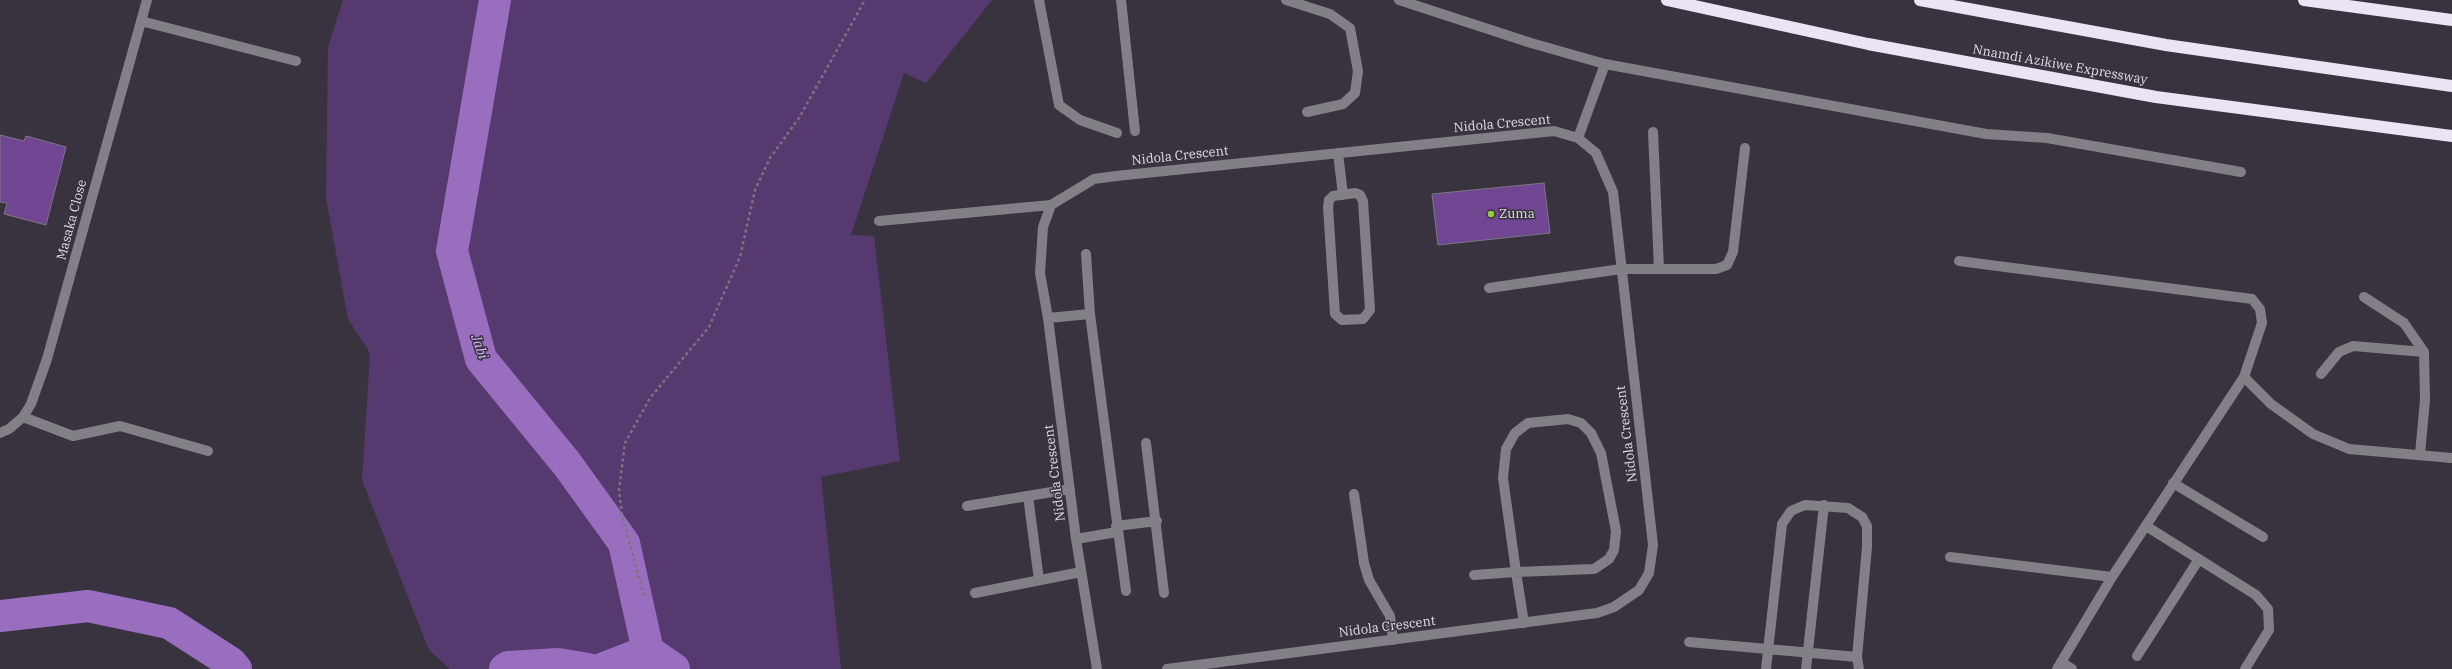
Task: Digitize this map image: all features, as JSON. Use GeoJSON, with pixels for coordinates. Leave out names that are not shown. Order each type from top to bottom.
{"type":"FeatureCollection","features":[{"type":"Feature","properties":{"kind":"highway","name":"Nnamdi Azikiwe Expressway"},"geometry":{"type":"LineString","coordinates":[[1667,0],[1868,44],[2156,97],[2452,136]]}},
{"type":"Feature","properties":{"kind":"highway"},"geometry":{"type":"LineString","coordinates":[[1920,0],[2166,45],[2452,86]]}},
{"type":"Feature","properties":{"kind":"highway"},"geometry":{"type":"LineString","coordinates":[[2304,0],[2452,20]]}},
{"type":"Feature","properties":{"kind":"street","name":"Masaka Close"},"geometry":{"type":"LineString","coordinates":[[0,433],[9,429],[23,417],[31,404],[47,359],[147,0]]}},
{"type":"Feature","properties":{"kind":"street"},"geometry":{"type":"LineString","coordinates":[[1040,0],[1059,105],[1080,120],[1117,133]]}},
{"type":"Feature","properties":{"kind":"street"},"geometry":{"type":"LineString","coordinates":[[1121,0],[1135,131]]}},
{"type":"Feature","properties":{"kind":"street"},"geometry":{"type":"LineString","coordinates":[[1286,0],[1330,14],[1350,28],[1352,35],[1358,71],[1355,93],[1342,104],[1307,112]]}},
{"type":"Feature","properties":{"kind":"street"},"geometry":{"type":"LineString","coordinates":[[1399,0],[1531,43],[1605,64],[1986,134],[2047,138],[2241,172]]}},
{"type":"Feature","properties":{"kind":"street"},"geometry":{"type":"LineString","coordinates":[[141,21],[296,61]]}},
{"type":"Feature","properties":{"kind":"street"},"geometry":{"type":"LineString","coordinates":[[1578,138],[1605,64]]}},
{"type":"Feature","properties":{"kind":"street","name":"Nidola Crescent"},"geometry":{"type":"LineString","coordinates":[[1097,669],[1076,539],[1048,318],[1040,274],[1043,227],[1051,205],[1094,180],[1554,131],[1578,138],[1596,153],[1613,192],[1653,545],[1649,573],[1639,590],[1614,607],[1597,613],[1167,669]]}},
{"type":"Feature","properties":{"kind":"street"},"geometry":{"type":"LineString","coordinates":[[1653,132],[1660,269]]}},
{"type":"Feature","properties":{"kind":"street"},"geometry":{"type":"LineString","coordinates":[[1489,288],[1622,269],[1716,269],[1727,265],[1733,252],[1745,148]]}},
{"type":"Feature","properties":{"kind":"street"},"geometry":{"type":"LineString","coordinates":[[1338,153],[1343,194]]}},
{"type":"Feature","properties":{"kind":"street"},"geometry":{"type":"LineString","coordinates":[[1355,193],[1360,195],[1363,201],[1370,310],[1363,319],[1342,320],[1335,314],[1328,207],[1329,200],[1334,196],[1343,194],[1355,193]]}},
{"type":"Feature","properties":{"kind":"street"},"geometry":{"type":"LineString","coordinates":[[879,221],[1051,205]]}},
{"type":"Feature","properties":{"kind":"street"},"geometry":{"type":"LineString","coordinates":[[1086,254],[1090,314],[1126,591]]}},
{"type":"Feature","properties":{"kind":"street"},"geometry":{"type":"LineString","coordinates":[[1959,260],[2252,299],[2260,309],[2262,323],[2244,377],[2112,577],[2059,666],[2072,669]]}},
{"type":"Feature","properties":{"kind":"street"},"geometry":{"type":"LineString","coordinates":[[2364,297],[2404,323],[2424,352],[2426,400],[2420,454]]}},
{"type":"Feature","properties":{"kind":"street"},"geometry":{"type":"LineString","coordinates":[[1048,318],[1090,314]]}},
{"type":"Feature","properties":{"kind":"street"},"geometry":{"type":"LineString","coordinates":[[2322,374],[2338,352],[2353,346],[2424,352]]}},
{"type":"Feature","properties":{"kind":"street"},"geometry":{"type":"LineString","coordinates":[[2244,377],[2271,404],[2313,434],[2350,448],[2452,458]]}},
{"type":"Feature","properties":{"kind":"street"},"geometry":{"type":"LineString","coordinates":[[23,417],[73,436],[120,426],[208,451]]}},
{"type":"Feature","properties":{"kind":"street"},"geometry":{"type":"LineString","coordinates":[[1474,574],[1516,572],[1594,569],[1609,559],[1614,550],[1616,531],[1601,453],[1591,433],[1580,423],[1568,419],[1528,423],[1515,433],[1506,449],[1503,478],[1516,572],[1524,623]]}},
{"type":"Feature","properties":{"kind":"street"},"geometry":{"type":"LineString","coordinates":[[1146,443],[1157,521],[1164,594]]}},
{"type":"Feature","properties":{"kind":"street"},"geometry":{"type":"LineString","coordinates":[[2173,483],[2263,537]]}},
{"type":"Feature","properties":{"kind":"street"},"geometry":{"type":"LineString","coordinates":[[967,506],[1070,489]]}},
{"type":"Feature","properties":{"kind":"street"},"geometry":{"type":"LineString","coordinates":[[1354,494],[1364,563],[1369,580],[1390,616],[1393,640]]}},
{"type":"Feature","properties":{"kind":"street"},"geometry":{"type":"LineString","coordinates":[[1028,496],[1039,580]]}},
{"type":"Feature","properties":{"kind":"street"},"geometry":{"type":"LineString","coordinates":[[1766,669],[1782,524],[1791,511],[1805,505],[1824,505],[1848,508],[1862,517],[1867,526],[1867,547],[1856,657],[1859,669]]}},
{"type":"Feature","properties":{"kind":"street"},"geometry":{"type":"LineString","coordinates":[[1806,669],[1824,505]]}},
{"type":"Feature","properties":{"kind":"street"},"geometry":{"type":"LineString","coordinates":[[1076,539],[1157,521]]}},
{"type":"Feature","properties":{"kind":"street"},"geometry":{"type":"LineString","coordinates":[[2146,526],[2256,595],[2268,610],[2269,630],[2245,669]]}},
{"type":"Feature","properties":{"kind":"street"},"geometry":{"type":"LineString","coordinates":[[1950,557],[2112,577]]}},
{"type":"Feature","properties":{"kind":"street"},"geometry":{"type":"LineString","coordinates":[[2137,656],[2199,559]]}},
{"type":"Feature","properties":{"kind":"street"},"geometry":{"type":"LineString","coordinates":[[975,593],[1081,572]]}},
{"type":"Feature","properties":{"kind":"street"},"geometry":{"type":"LineString","coordinates":[[1689,642],[1856,657]]}},
{"type":"Feature","properties":{"kind":"path"},"geometry":{"type":"LineString","coordinates":[[644,596],[622,515],[619,490],[626,443],[650,398],[709,327],[740,257],[755,190],[770,158],[799,118],[865,0]]}},
{"type":"Feature","properties":{"kind":"shaded area"},"geometry":{"type":"Polygon","coordinates":[[[343,0],[992,0],[926,83],[904,73],[851,235],[874,236],[900,461],[821,477],[841,669],[450,669],[429,650],[362,480],[370,353],[348,319],[326,198],[328,47],[343,0]]]}},
{"type":"Feature","properties":{"kind":"building"},"geometry":{"type":"Polygon","coordinates":[[[0,135],[24,141],[26,136],[66,147],[46,225],[4,214],[7,203],[0,202],[0,135]]]}},
{"type":"Feature","properties":{"kind":"building","name":"Zuma"},"geometry":{"type":"Polygon","coordinates":[[[1544,183],[1550,233],[1438,245],[1432,194],[1544,183]]]}},
{"type":"Feature","properties":{"kind":"waterway","name":"Jabi"},"geometry":{"type":"LineString","coordinates":[[495,0],[452,251],[481,359],[567,464],[624,543],[648,651]]}},
{"type":"Feature","properties":{"kind":"waterway"},"geometry":{"type":"LineString","coordinates":[[0,616],[88,606],[169,623],[231,663],[236,669]]}},
{"type":"Feature","properties":{"kind":"waterway"},"geometry":{"type":"LineString","coordinates":[[648,651],[674,669]]}},
{"type":"Feature","properties":{"kind":"waterway"},"geometry":{"type":"LineString","coordinates":[[602,669],[648,651]]}},
{"type":"Feature","properties":{"kind":"waterway"},"geometry":{"type":"LineString","coordinates":[[505,669],[508,667],[558,664],[588,669]]}},
{"type":"Feature","properties":{"kind":"place","name":"Zuma"},"geometry":{"type":"Point","coordinates":[1491,214]}}]}
